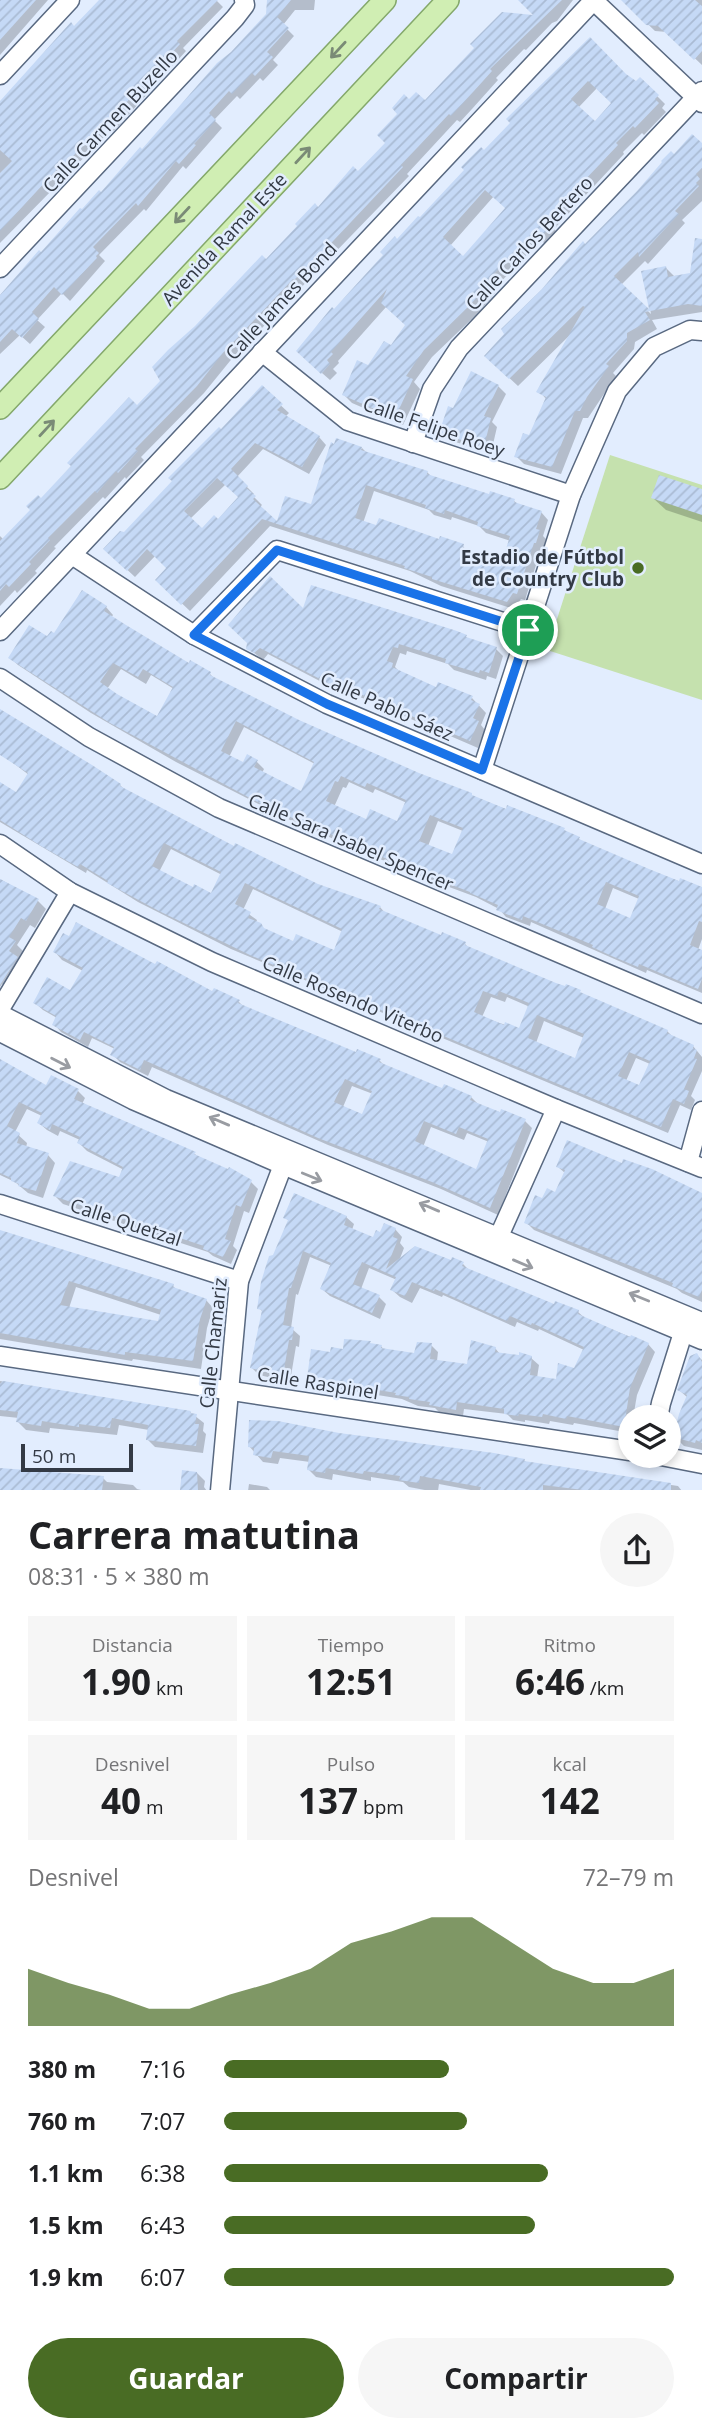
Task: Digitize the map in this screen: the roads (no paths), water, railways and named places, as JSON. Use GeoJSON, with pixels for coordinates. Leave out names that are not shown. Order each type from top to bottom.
{"type":"FeatureCollection","features":[{"type":"Feature","properties":{"kind":"main road"},"geometry":{"type":"LineString","coordinates":[[0,408],[385,0]]}},
{"type":"Feature","properties":{"kind":"main road","name":"Avenida Ramal Este"},"geometry":{"type":"LineString","coordinates":[[0,478],[448,0]]}},
{"type":"Feature","properties":{"kind":"street"},"geometry":{"type":"LineString","coordinates":[[0,75],[70,0]]}},
{"type":"Feature","properties":{"kind":"street","name":"Calle Carmen Buzello"},"geometry":{"type":"LineString","coordinates":[[0,268],[235,19],[244,5],[244,0]]}},
{"type":"Feature","properties":{"kind":"street"},"geometry":{"type":"LineString","coordinates":[[593,0],[700,97]]}},
{"type":"Feature","properties":{"kind":"street","name":"Calle James Bond"},"geometry":{"type":"LineString","coordinates":[[0,631],[593,0]]}},
{"type":"Feature","properties":{"kind":"street","name":"Calle Carlos Bertero"},"geometry":{"type":"LineString","coordinates":[[413,443],[432,389],[459,348],[700,97]]}},
{"type":"Feature","properties":{"kind":"street"},"geometry":{"type":"LineString","coordinates":[[482,770],[571,495],[617,391],[654,347],[690,330],[702,331]]}},
{"type":"Feature","properties":{"kind":"street","name":"Calle Felipe Roey"},"geometry":{"type":"LineString","coordinates":[[262,352],[348,421],[571,495]]}},
{"type":"Feature","properties":{"kind":"street"},"geometry":{"type":"LineString","coordinates":[[194,635],[277,550],[528,630]]}},
{"type":"Feature","properties":{"kind":"street","name":"Calle Pablo Sáez"},"geometry":{"type":"LineString","coordinates":[[72,555],[194,635],[327,704],[702,864]]}},
{"type":"Feature","properties":{"kind":"street","name":"Calle Sara Isabel Spencer"},"geometry":{"type":"LineString","coordinates":[[0,678],[89,737],[219,808],[702,1014]]}},
{"type":"Feature","properties":{"kind":"street","name":"Calle Rosendo Viterbo"},"geometry":{"type":"LineString","coordinates":[[0,844],[70,892],[212,962],[556,1109],[695,1165]]}},
{"type":"Feature","properties":{"kind":"street"},"geometry":{"type":"LineString","coordinates":[[70,892],[0,1012],[166,1099],[495,1244]]}},
{"type":"Feature","properties":{"kind":"street"},"geometry":{"type":"LineString","coordinates":[[0,1031],[133,1100],[283,1165],[495,1244],[691,1323],[702,1340]]}},
{"type":"Feature","properties":{"kind":"street"},"geometry":{"type":"LineString","coordinates":[[495,1244],[556,1109]]}},
{"type":"Feature","properties":{"kind":"street"},"geometry":{"type":"LineString","coordinates":[[695,1165],[702,1111]]}},
{"type":"Feature","properties":{"kind":"street","name":"Calle Chamariz"},"geometry":{"type":"LineString","coordinates":[[220,1490],[239,1281],[283,1165]]}},
{"type":"Feature","properties":{"kind":"street","name":"Calle Quetzal"},"geometry":{"type":"LineString","coordinates":[[0,1204],[239,1281]]}},
{"type":"Feature","properties":{"kind":"street"},"geometry":{"type":"LineString","coordinates":[[660,1405],[691,1323]]}},
{"type":"Feature","properties":{"kind":"street","name":"Calle Raspinel"},"geometry":{"type":"LineString","coordinates":[[0,1356],[618,1449]]}},
{"type":"Feature","properties":{"kind":"street"},"geometry":{"type":"LineString","coordinates":[[681,1460],[702,1464]]}},
{"type":"Feature","properties":{"kind":"place","name":"Estadio de Fútbol de Country Club"},"geometry":{"type":"Point","coordinates":[638,568]}}]}
